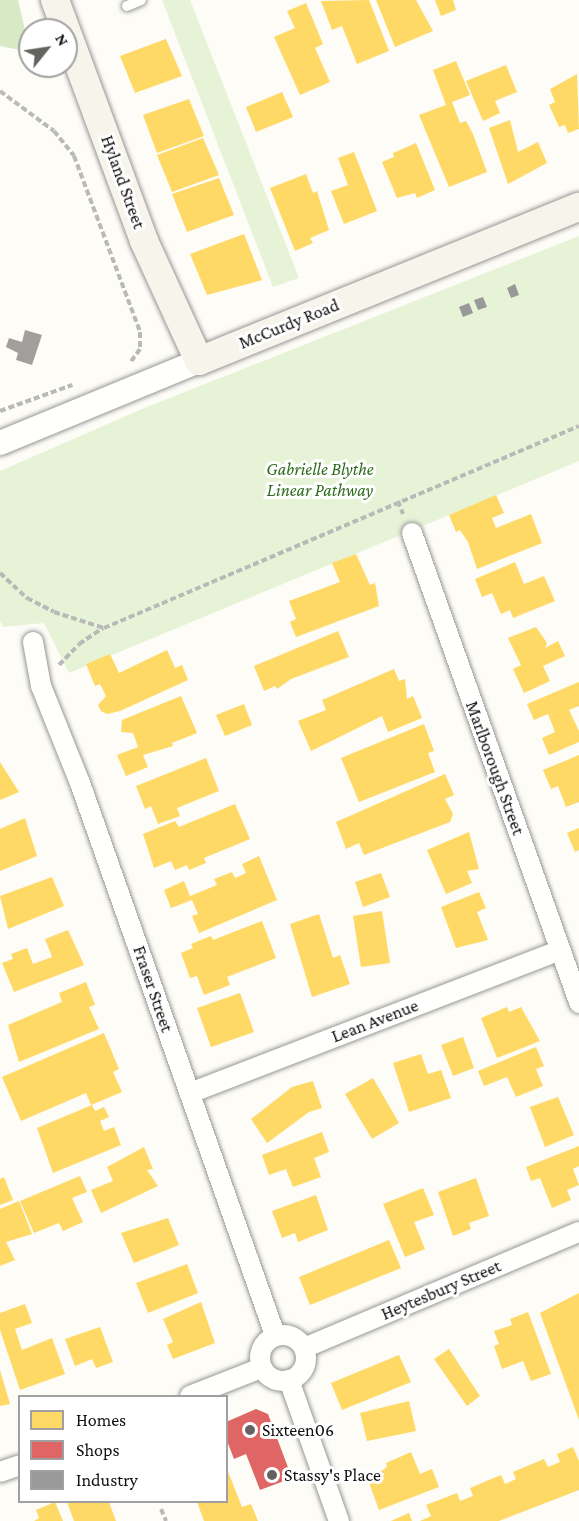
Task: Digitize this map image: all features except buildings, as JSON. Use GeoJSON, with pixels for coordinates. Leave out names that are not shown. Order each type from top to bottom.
{"type":"FeatureCollection","features":[{"type":"Feature","properties":{"kind":"main road","name":"Hyland Street"},"geometry":{"type":"LineString","coordinates":[[55,0],[144,241],[199,361]]}},
{"type":"Feature","properties":{"kind":"main road","name":"McCurdy Road"},"geometry":{"type":"LineString","coordinates":[[199,361],[579,207]]}},
{"type":"Feature","properties":{"kind":"street","name":"McCurdy Road"},"geometry":{"type":"LineString","coordinates":[[0,443],[199,361]]}},
{"type":"Feature","properties":{"kind":"street","name":"Marlborough Street"},"geometry":{"type":"LineString","coordinates":[[412,533],[579,1003]]}},
{"type":"Feature","properties":{"kind":"street","name":"Fraser Street"},"geometry":{"type":"LineString","coordinates":[[33,642],[41,686],[80,783],[275,1335]]}},
{"type":"Feature","properties":{"kind":"street","name":"Lean Avenue"},"geometry":{"type":"LineString","coordinates":[[190,1093],[560,950]]}},
{"type":"Feature","properties":{"kind":"street","name":"Heytesbury Street"},"geometry":{"type":"LineString","coordinates":[[304,1348],[579,1232]]}},
{"type":"Feature","properties":{"kind":"street"},"geometry":{"type":"LineString","coordinates":[[275,1335],[295,1338],[304,1348],[306,1364],[289,1380],[270,1378],[261,1368],[260,1352],[275,1335]]}},
{"type":"Feature","properties":{"kind":"street"},"geometry":{"type":"LineString","coordinates":[[193,1395],[261,1368]]}},
{"type":"Feature","properties":{"kind":"street"},"geometry":{"type":"LineString","coordinates":[[289,1380],[339,1521]]}},
{"type":"Feature","properties":{"kind":"street"},"geometry":{"type":"LineString","coordinates":[[0,1472],[18,1466]]}},
{"type":"Feature","properties":{"kind":"lane"},"geometry":{"type":"LineString","coordinates":[[127,6],[141,0]]}},
{"type":"Feature","properties":{"kind":"path"},"geometry":{"type":"LineString","coordinates":[[0,91],[54,130],[74,156],[142,338],[138,353],[122,366]]}},
{"type":"Feature","properties":{"kind":"path"},"geometry":{"type":"LineString","coordinates":[[0,411],[80,383]]}},
{"type":"Feature","properties":{"kind":"path"},"geometry":{"type":"LineString","coordinates":[[41,686],[73,650],[104,628],[579,426]]}},
{"type":"Feature","properties":{"kind":"path"},"geometry":{"type":"LineString","coordinates":[[0,573],[27,598],[54,612],[104,628]]}},
{"type":"Feature","properties":{"kind":"path"},"geometry":{"type":"LineString","coordinates":[[161,1509],[166,1521]]}},
{"type":"Feature","properties":{"kind":"green space"},"geometry":{"type":"Polygon","coordinates":[[[0,0],[18,0],[22,18],[18,18],[18,50],[0,46],[0,0]]]}},
{"type":"Feature","properties":{"kind":"green space"},"geometry":{"type":"Polygon","coordinates":[[[162,0],[190,0],[299,278],[273,287],[162,0]]]}},
{"type":"Feature","properties":{"kind":"green space","name":"Gabrielle Blythe Linear Pathway"},"geometry":{"type":"Polygon","coordinates":[[[579,236],[579,461],[69,673],[44,623],[3,627],[0,621],[0,471],[142,409],[579,236]]]}},
{"type":"Feature","properties":{"kind":"place","name":"Sixteen06"},"geometry":{"type":"Point","coordinates":[250,1430]}},
{"type":"Feature","properties":{"kind":"place","name":"Stassy's Place"},"geometry":{"type":"Point","coordinates":[272,1475]}}]}
